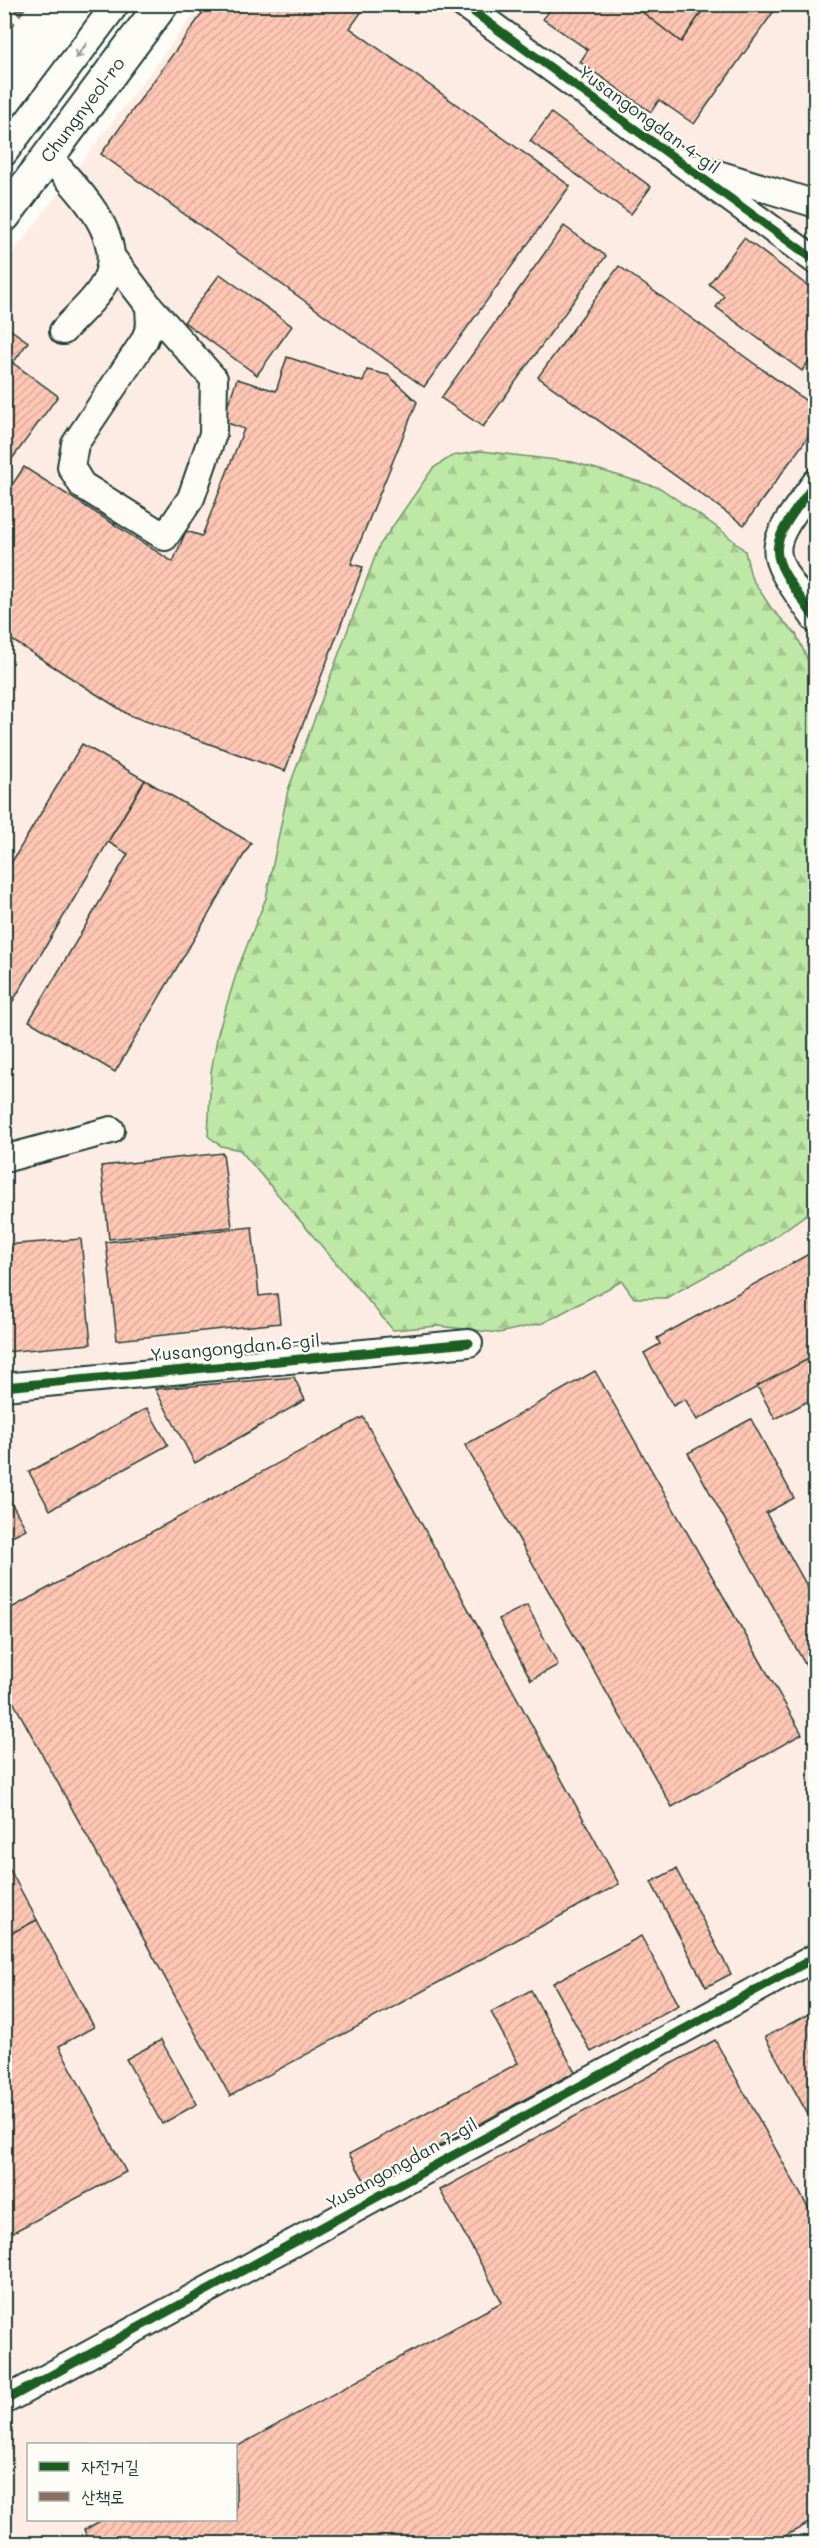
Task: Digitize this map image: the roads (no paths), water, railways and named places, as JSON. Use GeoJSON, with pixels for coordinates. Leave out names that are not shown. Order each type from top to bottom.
{"type":"FeatureCollection","features":[{"type":"Feature","properties":{"kind":"main road","name":"Chungnyeol-ro"},"geometry":{"type":"LineString","coordinates":[[4,216],[162,4]]}},
{"type":"Feature","properties":{"kind":"street"},"geometry":{"type":"LineString","coordinates":[[4,153],[116,4]]}},
{"type":"Feature","properties":{"kind":"street","name":"Yusangongdan 4-gil"},"geometry":{"type":"LineString","coordinates":[[463,4],[816,261]]}},
{"type":"Feature","properties":{"kind":"street"},"geometry":{"type":"LineString","coordinates":[[48,156],[98,215],[111,256],[149,306],[213,379],[213,434],[191,498],[165,537],[82,484],[71,467],[75,444],[144,341],[150,326],[149,306]]}},
{"type":"Feature","properties":{"kind":"street"},"geometry":{"type":"LineString","coordinates":[[689,166],[816,204]]}},
{"type":"Feature","properties":{"kind":"street"},"geometry":{"type":"LineString","coordinates":[[63,331],[100,291],[109,275],[111,256]]}},
{"type":"Feature","properties":{"kind":"street"},"geometry":{"type":"LineString","coordinates":[[816,483],[781,529],[776,541],[777,557],[785,575],[816,620]]}},
{"type":"Feature","properties":{"kind":"street"},"geometry":{"type":"LineString","coordinates":[[4,1159],[111,1130]]}},
{"type":"Feature","properties":{"kind":"street","name":"Yusangongdan 6-gil"},"geometry":{"type":"LineString","coordinates":[[4,1387],[469,1343]]}},
{"type":"Feature","properties":{"kind":"street","name":"Yusangongdan 7-gil"},"geometry":{"type":"LineString","coordinates":[[4,2401],[816,1957]]}}]}
